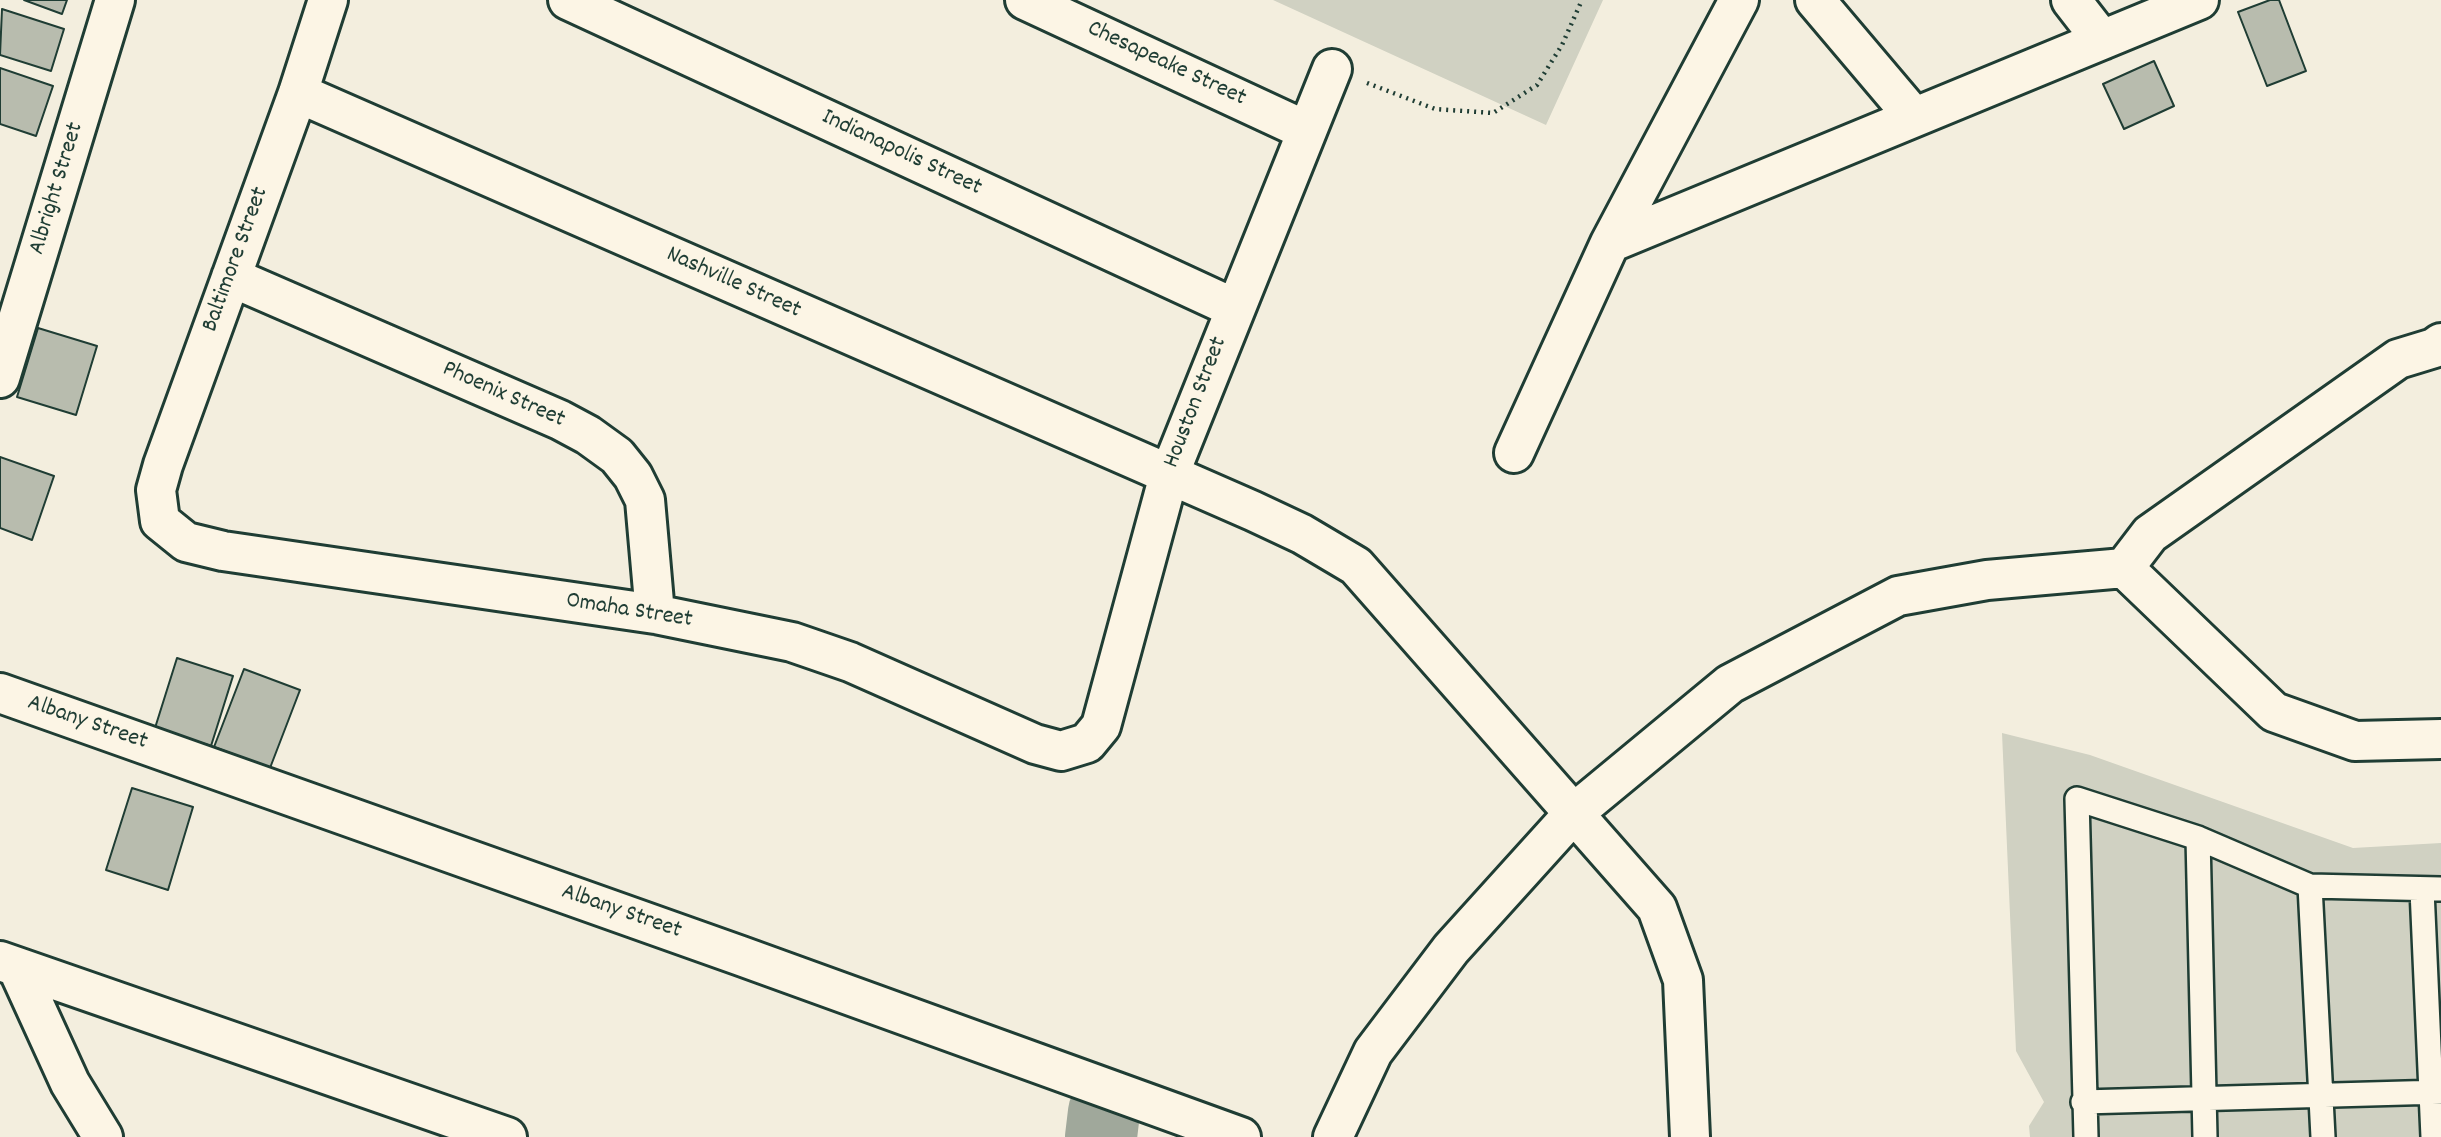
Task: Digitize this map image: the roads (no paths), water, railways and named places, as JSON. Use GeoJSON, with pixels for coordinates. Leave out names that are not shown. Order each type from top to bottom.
{"type":"FeatureCollection","features":[{"type":"Feature","properties":{"kind":"street","name":"Albright Street"},"geometry":{"type":"LineString","coordinates":[[0,377],[115,0]]}},
{"type":"Feature","properties":{"kind":"street","name":"Baltimore Street"},"geometry":{"type":"LineString","coordinates":[[160,521],[156,491],[163,465],[298,93],[328,0]]}},
{"type":"Feature","properties":{"kind":"street","name":"Indianapolis Street"},"geometry":{"type":"LineString","coordinates":[[568,0],[1234,308]]}},
{"type":"Feature","properties":{"kind":"street","name":"Chesapeake Street"},"geometry":{"type":"LineString","coordinates":[[1025,0],[1307,131]]}},
{"type":"Feature","properties":{"kind":"street"},"geometry":{"type":"LineString","coordinates":[[1514,453],[1610,243],[1739,0]]}},
{"type":"Feature","properties":{"kind":"street"},"geometry":{"type":"LineString","coordinates":[[1815,0],[1914,117]]}},
{"type":"Feature","properties":{"kind":"street"},"geometry":{"type":"LineString","coordinates":[[2071,0],[2102,40]]}},
{"type":"Feature","properties":{"kind":"street"},"geometry":{"type":"LineString","coordinates":[[1610,243],[2199,0]]}},
{"type":"Feature","properties":{"kind":"street","name":"Houston Street"},"geometry":{"type":"LineString","coordinates":[[1087,743],[1101,726],[1111,697],[1169,475],[1332,69]]}},
{"type":"Feature","properties":{"kind":"street","name":"Nashville Street"},"geometry":{"type":"LineString","coordinates":[[298,93],[1302,534],[1356,566],[1657,908],[1683,980],[1690,1137]]}},
{"type":"Feature","properties":{"kind":"street","name":"Phoenix Street"},"geometry":{"type":"LineString","coordinates":[[232,277],[560,420],[588,435],[617,456],[634,475],[645,500],[654,614]]}},
{"type":"Feature","properties":{"kind":"street"},"geometry":{"type":"LineString","coordinates":[[1333,1137],[1373,1052],[1451,949],[1574,813],[1730,684],[1898,596],[1987,580],[2124,568],[2150,534],[2398,359],[2439,348]]}},
{"type":"Feature","properties":{"kind":"street","name":"Omaha Street"},"geometry":{"type":"LineString","coordinates":[[160,521],[186,542],[223,551],[654,614],[792,642],[910,687],[1035,744],[1061,751],[1087,743]]}},
{"type":"Feature","properties":{"kind":"street"},"geometry":{"type":"LineString","coordinates":[[2124,568],[2274,712],[2355,741],[2441,738]]}},
{"type":"Feature","properties":{"kind":"street","name":"Albany Street"},"geometry":{"type":"LineString","coordinates":[[0,694],[741,956],[1241,1137]]}},
{"type":"Feature","properties":{"kind":"street"},"geometry":{"type":"LineString","coordinates":[[8,964],[70,1083],[103,1137]]}},
{"type":"Feature","properties":{"kind":"street"},"geometry":{"type":"LineString","coordinates":[[8,964],[507,1137]]}},
{"type":"Feature","properties":{"kind":"lane"},"geometry":{"type":"LineString","coordinates":[[2085,1137],[2077,799],[2198,838],[2310,886],[2431,889],[2437,1092],[2433,1137]]}},
{"type":"Feature","properties":{"kind":"lane"},"geometry":{"type":"LineString","coordinates":[[2198,838],[2206,1137]]}},
{"type":"Feature","properties":{"kind":"lane"},"geometry":{"type":"LineString","coordinates":[[2310,886],[2323,1137]]}},
{"type":"Feature","properties":{"kind":"lane"},"geometry":{"type":"LineString","coordinates":[[2083,1102],[2437,1092]]}},
{"type":"Feature","properties":{"kind":"waterway"},"geometry":{"type":"LineString","coordinates":[[1101,1137],[1104,1112]]}}]}
